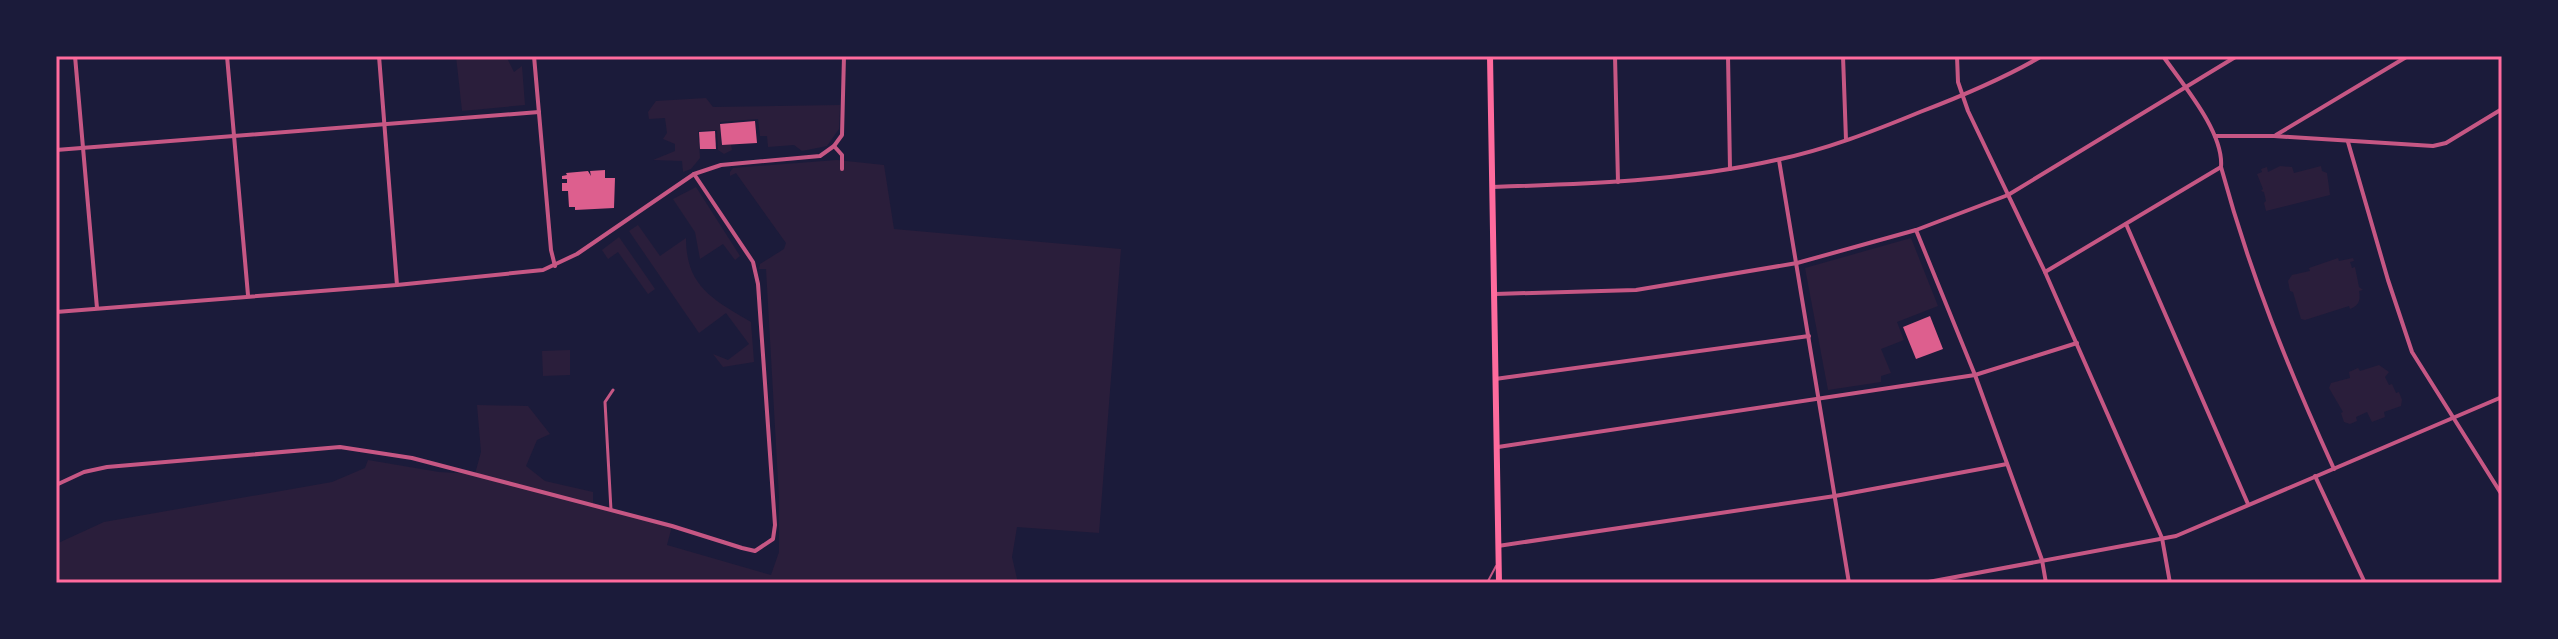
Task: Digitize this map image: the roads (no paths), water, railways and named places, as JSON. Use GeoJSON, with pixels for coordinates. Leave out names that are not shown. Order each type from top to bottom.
{"type":"FeatureCollection","features":[{"type":"Feature","properties":{"kind":"main road"},"geometry":{"type":"LineString","coordinates":[[1490,56],[1499,583]]}},
{"type":"Feature","properties":{"kind":"street"},"geometry":{"type":"LineString","coordinates":[[75,56],[97,308]]}},
{"type":"Feature","properties":{"kind":"street"},"geometry":{"type":"LineString","coordinates":[[227,56],[248,295]]}},
{"type":"Feature","properties":{"kind":"street"},"geometry":{"type":"LineString","coordinates":[[379,56],[397,285]]}},
{"type":"Feature","properties":{"kind":"street"},"geometry":{"type":"LineString","coordinates":[[534,56],[555,266]]}},
{"type":"Feature","properties":{"kind":"street"},"geometry":{"type":"LineString","coordinates":[[56,312],[397,285],[529,272],[555,266],[694,174],[721,165],[820,156],[834,146],[842,135],[844,122],[844,56]]}},
{"type":"Feature","properties":{"kind":"street"},"geometry":{"type":"LineString","coordinates":[[1615,56],[1618,182]]}},
{"type":"Feature","properties":{"kind":"street"},"geometry":{"type":"LineString","coordinates":[[1728,56],[1730,169]]}},
{"type":"Feature","properties":{"kind":"street"},"geometry":{"type":"LineString","coordinates":[[1843,56],[1846,140]]}},
{"type":"Feature","properties":{"kind":"street"},"geometry":{"type":"LineString","coordinates":[[1957,56],[1958,82],[1963,96],[2077,343],[2162,538],[2170,583]]}},
{"type":"Feature","properties":{"kind":"street"},"geometry":{"type":"LineString","coordinates":[[1492,187],[1618,182],[1779,160],[1846,140],[1963,96],[2042,56]]}},
{"type":"Feature","properties":{"kind":"street"},"geometry":{"type":"LineString","coordinates":[[2163,56],[2215,136],[2222,152],[2221,167],[2241,239],[2281,352],[2334,469]]}},
{"type":"Feature","properties":{"kind":"street"},"geometry":{"type":"LineString","coordinates":[[1493,294],[1636,290],[1797,263],[1916,230],[2008,195],[2237,56]]}},
{"type":"Feature","properties":{"kind":"street"},"geometry":{"type":"LineString","coordinates":[[2274,136],[2408,56]]}},
{"type":"Feature","properties":{"kind":"street"},"geometry":{"type":"LineString","coordinates":[[2215,136],[2439,145],[2502,109]]}},
{"type":"Feature","properties":{"kind":"street"},"geometry":{"type":"LineString","coordinates":[[56,150],[539,112]]}},
{"type":"Feature","properties":{"kind":"street"},"geometry":{"type":"LineString","coordinates":[[2348,142],[2412,352],[2502,495]]}},
{"type":"Feature","properties":{"kind":"street"},"geometry":{"type":"LineString","coordinates":[[834,146],[842,155],[842,169]]}},
{"type":"Feature","properties":{"kind":"street"},"geometry":{"type":"LineString","coordinates":[[1779,160],[1849,583]]}},
{"type":"Feature","properties":{"kind":"street"},"geometry":{"type":"LineString","coordinates":[[2045,272],[2221,167]]}},
{"type":"Feature","properties":{"kind":"street"},"geometry":{"type":"LineString","coordinates":[[56,485],[84,472],[107,467],[340,447],[412,458],[755,551],[773,539],[775,525],[758,284],[753,262],[694,174]]}},
{"type":"Feature","properties":{"kind":"street"},"geometry":{"type":"LineString","coordinates":[[2126,224],[2249,505]]}},
{"type":"Feature","properties":{"kind":"street"},"geometry":{"type":"LineString","coordinates":[[1916,230],[1975,375],[2042,560],[2046,583]]}},
{"type":"Feature","properties":{"kind":"street"},"geometry":{"type":"LineString","coordinates":[[1495,379],[1809,336]]}},
{"type":"Feature","properties":{"kind":"street"},"geometry":{"type":"LineString","coordinates":[[1497,447],[1975,375],[2077,343]]}},
{"type":"Feature","properties":{"kind":"street"},"geometry":{"type":"LineString","coordinates":[[611,510],[605,402],[613,390]]}},
{"type":"Feature","properties":{"kind":"street"},"geometry":{"type":"LineString","coordinates":[[1923,583],[2176,536],[2502,397]]}},
{"type":"Feature","properties":{"kind":"street"},"geometry":{"type":"LineString","coordinates":[[1498,546],[1835,496],[2007,464]]}},
{"type":"Feature","properties":{"kind":"street"},"geometry":{"type":"LineString","coordinates":[[2315,476],[2365,583]]}},
{"type":"Feature","properties":{"kind":"lane"},"geometry":{"type":"LineString","coordinates":[[1487,583],[1499,562]]}}]}
